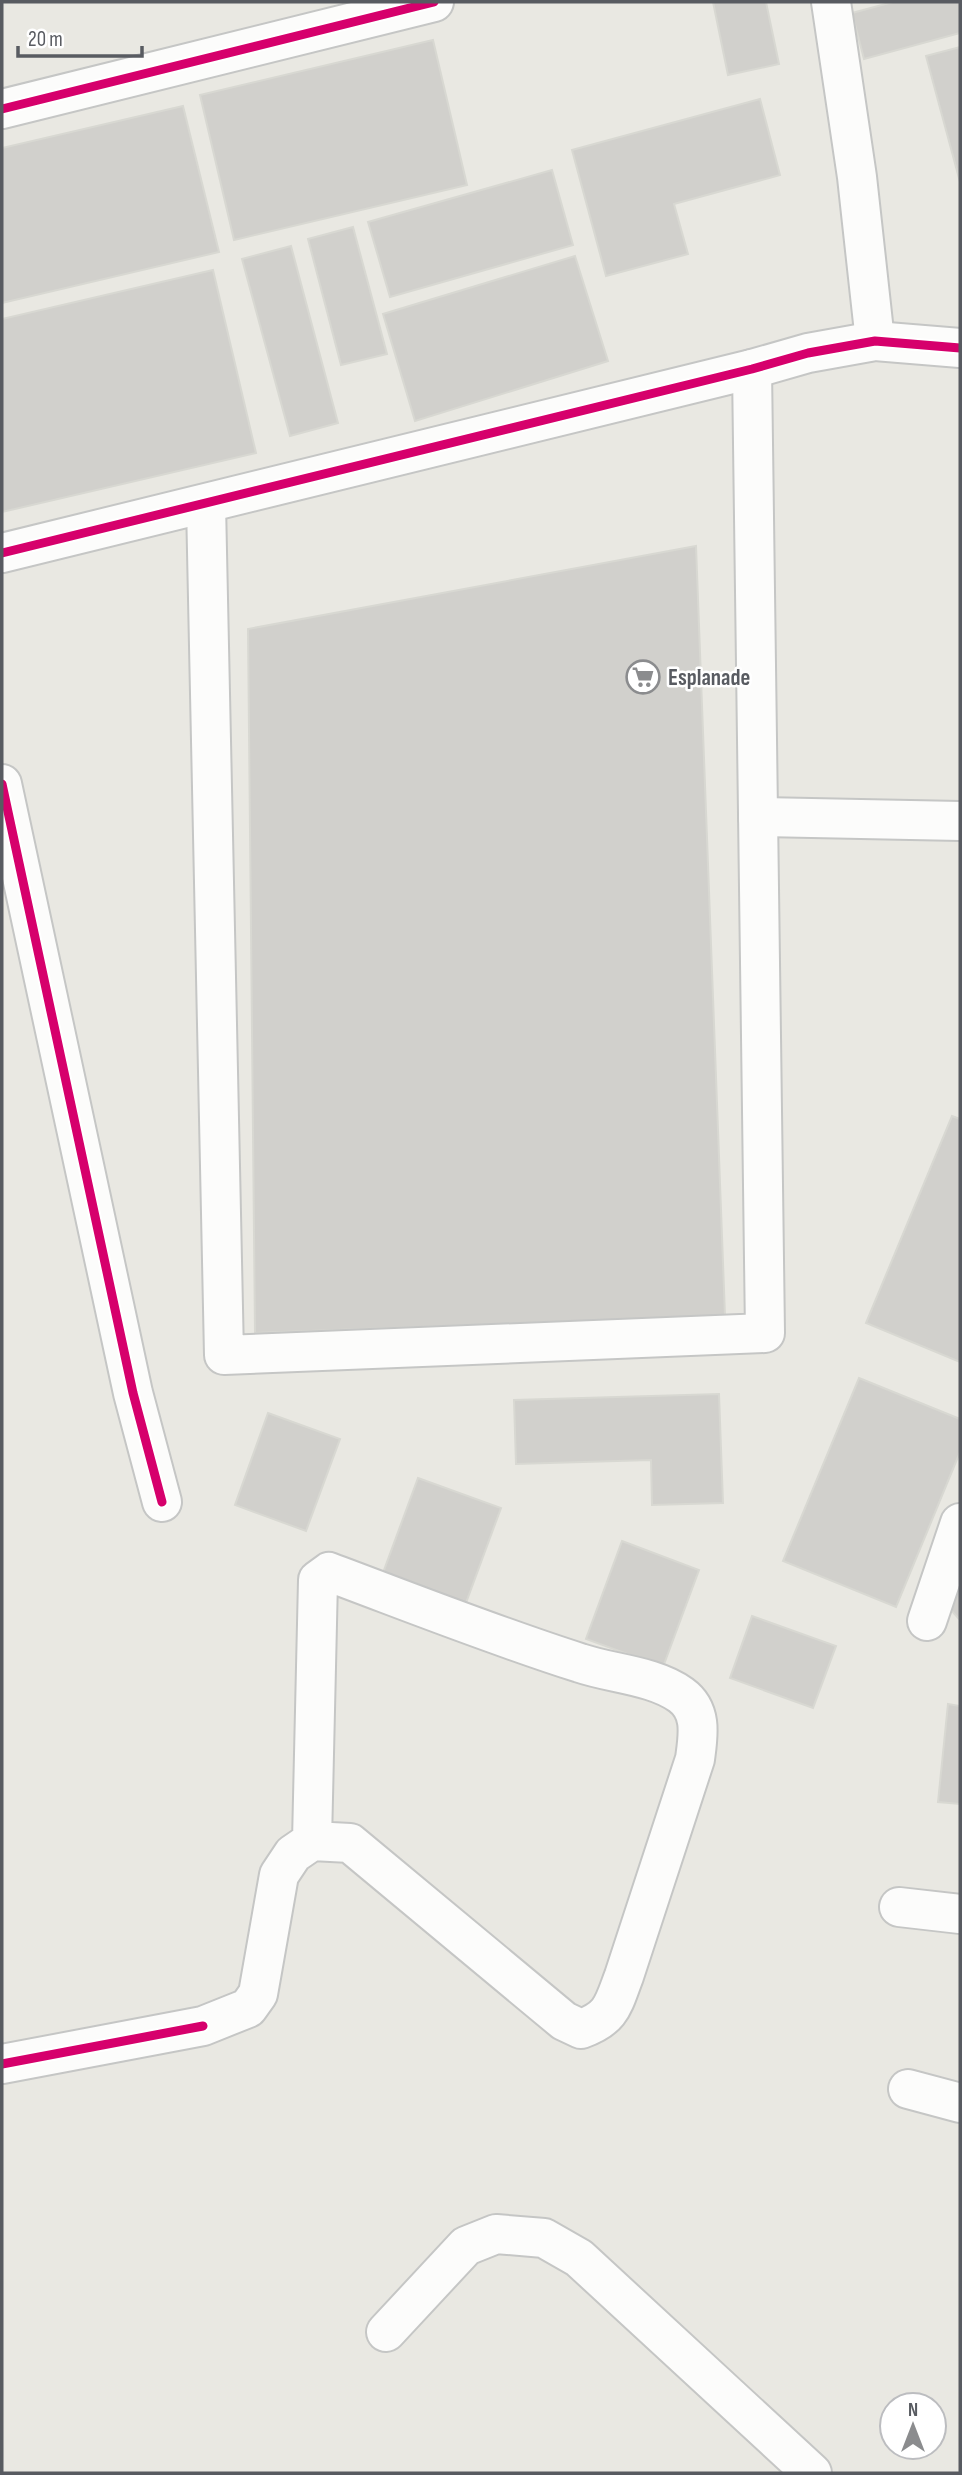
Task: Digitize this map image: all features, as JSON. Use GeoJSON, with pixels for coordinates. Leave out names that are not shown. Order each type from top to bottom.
{"type":"FeatureCollection","features":[{"type":"Feature","properties":{"kind":"street"},"geometry":{"type":"LineString","coordinates":[[2,108],[434,2]]}},
{"type":"Feature","properties":{"kind":"street"},"geometry":{"type":"LineString","coordinates":[[831,2],[857,177],[875,341]]}},
{"type":"Feature","properties":{"kind":"street"},"geometry":{"type":"LineString","coordinates":[[2,553],[808,353],[875,341],[960,348]]}},
{"type":"Feature","properties":{"kind":"street"},"geometry":{"type":"LineString","coordinates":[[205,504],[224,1355],[765,1333],[752,369]]}},
{"type":"Feature","properties":{"kind":"street"},"geometry":{"type":"LineString","coordinates":[[2,784],[133,1393],[162,1502]]}},
{"type":"Feature","properties":{"kind":"street"},"geometry":{"type":"LineString","coordinates":[[758,817],[960,821]]}},
{"type":"Feature","properties":{"kind":"street"},"geometry":{"type":"LineString","coordinates":[[927,1621],[960,1523]]}},
{"type":"Feature","properties":{"kind":"street"},"geometry":{"type":"LineString","coordinates":[[2,2064],[203,2026],[248,2008],[258,1994],[279,1875],[293,1854],[312,1840],[350,1843],[564,2021],[580,2029],[598,2023],[612,2007],[624,1976],[695,1759],[699,1731],[696,1713],[683,1696],[663,1685],[581,1664],[329,1572],[318,1580],[312,1840]]}},
{"type":"Feature","properties":{"kind":"street"},"geometry":{"type":"LineString","coordinates":[[899,1907],[960,1914]]}},
{"type":"Feature","properties":{"kind":"street"},"geometry":{"type":"LineString","coordinates":[[908,2089],[960,2103]]}},
{"type":"Feature","properties":{"kind":"street"},"geometry":{"type":"LineString","coordinates":[[386,2332],[466,2246],[496,2234],[544,2238],[579,2258],[812,2473]]}},
{"type":"Feature","properties":{"kind":"building"},"geometry":{"type":"Polygon","coordinates":[[[713,2],[766,2],[779,64],[728,75],[713,2]]]}},
{"type":"Feature","properties":{"kind":"building"},"geometry":{"type":"Polygon","coordinates":[[[893,2],[960,2],[960,33],[864,59],[852,13],[893,2]]]}},
{"type":"Feature","properties":{"kind":"building"},"geometry":{"type":"Polygon","coordinates":[[[433,40],[467,185],[234,240],[200,95],[433,40]]]}},
{"type":"Feature","properties":{"kind":"building"},"geometry":{"type":"Polygon","coordinates":[[[960,47],[960,182],[926,56],[960,47]]]}},
{"type":"Feature","properties":{"kind":"building"},"geometry":{"type":"Polygon","coordinates":[[[760,99],[780,175],[674,204],[688,254],[606,276],[572,150],[760,99]]]}},
{"type":"Feature","properties":{"kind":"building"},"geometry":{"type":"Polygon","coordinates":[[[183,106],[219,252],[2,303],[2,148],[183,106]]]}},
{"type":"Feature","properties":{"kind":"building"},"geometry":{"type":"Polygon","coordinates":[[[552,170],[573,245],[390,297],[368,222],[552,170]]]}},
{"type":"Feature","properties":{"kind":"building"},"geometry":{"type":"Polygon","coordinates":[[[353,227],[387,354],[341,365],[308,239],[353,227]]]}},
{"type":"Feature","properties":{"kind":"building"},"geometry":{"type":"Polygon","coordinates":[[[291,246],[338,423],[290,436],[242,259],[291,246]]]}},
{"type":"Feature","properties":{"kind":"building"},"geometry":{"type":"Polygon","coordinates":[[[575,256],[608,361],[415,421],[383,314],[575,256]]]}},
{"type":"Feature","properties":{"kind":"building"},"geometry":{"type":"Polygon","coordinates":[[[213,270],[256,453],[2,512],[2,319],[213,270]]]}},
{"type":"Feature","properties":{"kind":"building"},"geometry":{"type":"Polygon","coordinates":[[[696,546],[725,1316],[255,1333],[248,629],[696,546]]]}},
{"type":"Feature","properties":{"kind":"building"},"geometry":{"type":"Polygon","coordinates":[[[952,1116],[960,1119],[960,1362],[866,1323],[952,1116]]]}},
{"type":"Feature","properties":{"kind":"building"},"geometry":{"type":"Polygon","coordinates":[[[859,1378],[960,1419],[960,1452],[896,1607],[783,1561],[859,1378]]]}},
{"type":"Feature","properties":{"kind":"building"},"geometry":{"type":"Polygon","coordinates":[[[719,1394],[723,1503],[652,1505],[651,1460],[516,1464],[514,1400],[719,1394]]]}},
{"type":"Feature","properties":{"kind":"building"},"geometry":{"type":"Polygon","coordinates":[[[268,1413],[340,1439],[306,1531],[235,1505],[268,1413]]]}},
{"type":"Feature","properties":{"kind":"building"},"geometry":{"type":"Polygon","coordinates":[[[418,1478],[501,1508],[463,1611],[380,1581],[418,1478]]]}},
{"type":"Feature","properties":{"kind":"building"},"geometry":{"type":"Polygon","coordinates":[[[622,1541],[699,1570],[663,1667],[586,1639],[622,1541]]]}},
{"type":"Feature","properties":{"kind":"building"},"geometry":{"type":"Polygon","coordinates":[[[960,1588],[960,1620],[948,1607],[960,1588]]]}},
{"type":"Feature","properties":{"kind":"building"},"geometry":{"type":"Polygon","coordinates":[[[752,1616],[836,1646],[813,1708],[730,1678],[752,1616]]]}},
{"type":"Feature","properties":{"kind":"building"},"geometry":{"type":"Polygon","coordinates":[[[948,1704],[960,1706],[960,1804],[938,1802],[948,1704]]]}},
{"type":"Feature","properties":{"kind":"cycle path"},"geometry":{"type":"LineString","coordinates":[[2,109],[434,2]]}},
{"type":"Feature","properties":{"kind":"cycle path"},"geometry":{"type":"LineString","coordinates":[[2,553],[808,353],[875,341],[960,348]]}},
{"type":"Feature","properties":{"kind":"cycle path"},"geometry":{"type":"LineString","coordinates":[[2,784],[133,1393],[162,1502]]}},
{"type":"Feature","properties":{"kind":"cycle path"},"geometry":{"type":"LineString","coordinates":[[2,2064],[203,2026]]}},
{"type":"Feature","properties":{"kind":"place","name":"Esplanade"},"geometry":{"type":"Point","coordinates":[643,677]}}]}
